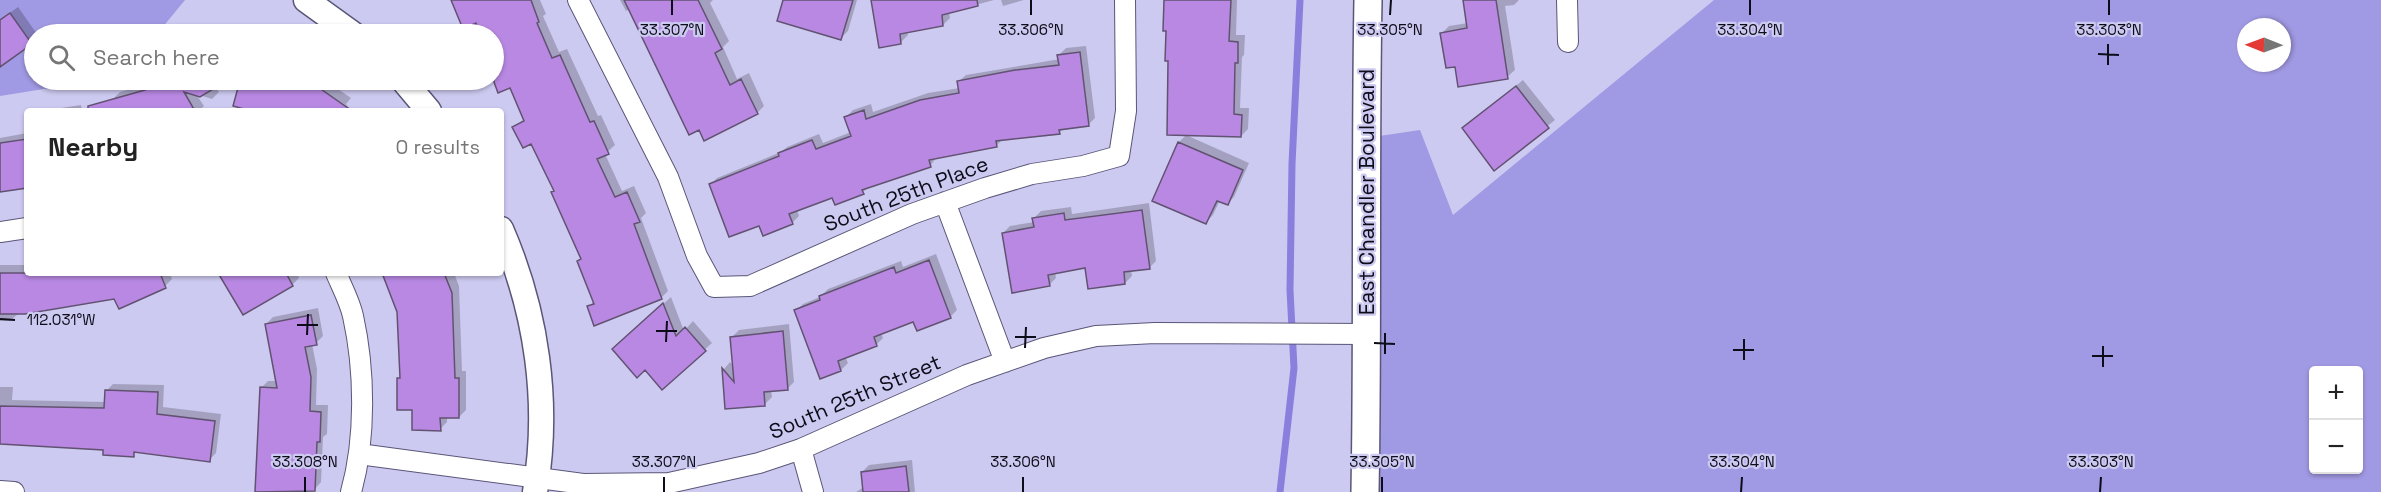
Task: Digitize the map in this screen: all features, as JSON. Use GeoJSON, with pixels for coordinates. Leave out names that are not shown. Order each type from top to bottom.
{"type":"FeatureCollection","features":[{"type":"Feature","properties":{"kind":"main road","name":"East Chandler Boulevard"},"geometry":{"type":"LineString","coordinates":[[1365,492],[1368,334],[1366,138],[1368,0]]}},
{"type":"Feature","properties":{"kind":"street"},"geometry":{"type":"LineString","coordinates":[[306,0],[339,24]]}},
{"type":"Feature","properties":{"kind":"street","name":"South 25th Place"},"geometry":{"type":"LineString","coordinates":[[578,0],[668,177],[697,256],[714,287],[750,286],[879,228],[945,202],[1032,174],[1083,166],[1119,156],[1126,111],[1125,0]]}},
{"type":"Feature","properties":{"kind":"street"},"geometry":{"type":"LineString","coordinates":[[1567,0],[1569,42]]}},
{"type":"Feature","properties":{"kind":"street"},"geometry":{"type":"LineString","coordinates":[[411,90],[426,108]]}},
{"type":"Feature","properties":{"kind":"street"},"geometry":{"type":"LineString","coordinates":[[945,202],[1005,362]]}},
{"type":"Feature","properties":{"kind":"street"},"geometry":{"type":"LineString","coordinates":[[0,232],[24,228]]}},
{"type":"Feature","properties":{"kind":"street"},"geometry":{"type":"LineString","coordinates":[[504,236],[525,298],[536,348],[541,426],[536,485]]}},
{"type":"Feature","properties":{"kind":"street"},"geometry":{"type":"LineString","coordinates":[[337,276],[353,314],[360,361],[361,429],[359,454],[351,492]]}},
{"type":"Feature","properties":{"kind":"street","name":"South 25th Street"},"geometry":{"type":"LineString","coordinates":[[359,454],[536,485],[669,483],[759,463],[801,449],[968,375],[1044,348],[1096,336],[1155,333],[1368,334]]}},
{"type":"Feature","properties":{"kind":"street"},"geometry":{"type":"LineString","coordinates":[[801,449],[813,492]]}},
{"type":"Feature","properties":{"kind":"street"},"geometry":{"type":"LineString","coordinates":[[0,491],[14,492]]}},
{"type":"Feature","properties":{"kind":"shaded area"},"geometry":{"type":"Polygon","coordinates":[[[0,0],[185,0],[165,24],[24,24],[24,90],[37,90],[0,96],[0,0]]]}},
{"type":"Feature","properties":{"kind":"shaded area"},"geometry":{"type":"Polygon","coordinates":[[[1714,0],[2381,0],[2381,492],[1365,492],[1366,138],[1420,130],[1453,215],[1714,0]]]}},
{"type":"Feature","properties":{"kind":"building"},"geometry":{"type":"Polygon","coordinates":[[[451,0],[531,0],[539,22],[537,23],[552,58],[560,55],[590,122],[594,121],[609,154],[597,159],[615,197],[627,192],[640,222],[634,224],[662,299],[594,326],[587,306],[594,304],[577,261],[581,259],[551,192],[554,191],[531,144],[523,148],[512,127],[524,121],[510,88],[498,93],[497,90],[504,90],[504,24],[461,24],[451,0]]]}},
{"type":"Feature","properties":{"kind":"building"},"geometry":{"type":"Polygon","coordinates":[[[624,0],[698,0],[722,49],[715,53],[730,85],[741,79],[758,114],[704,141],[699,130],[689,135],[624,0]]]}},
{"type":"Feature","properties":{"kind":"building"},"geometry":{"type":"Polygon","coordinates":[[[783,0],[853,0],[841,40],[777,21],[783,0]]]}},
{"type":"Feature","properties":{"kind":"building"},"geometry":{"type":"Polygon","coordinates":[[[871,0],[977,0],[978,6],[942,15],[943,26],[900,34],[901,44],[879,48],[871,0]]]}},
{"type":"Feature","properties":{"kind":"building"},"geometry":{"type":"Polygon","coordinates":[[[1164,0],[1231,0],[1229,41],[1238,42],[1238,63],[1235,63],[1234,114],[1242,115],[1241,137],[1167,135],[1168,61],[1165,61],[1166,31],[1163,31],[1164,0]]]}},
{"type":"Feature","properties":{"kind":"building"},"geometry":{"type":"Polygon","coordinates":[[[1463,0],[1496,0],[1508,79],[1458,87],[1455,67],[1446,68],[1440,33],[1467,28],[1463,0]]]}},
{"type":"Feature","properties":{"kind":"building"},"geometry":{"type":"Polygon","coordinates":[[[10,13],[24,33],[24,50],[0,67],[0,20],[10,13]]]}},
{"type":"Feature","properties":{"kind":"building"},"geometry":{"type":"Polygon","coordinates":[[[1080,52],[1089,126],[1059,130],[1060,134],[996,141],[997,147],[929,160],[931,167],[862,190],[864,194],[835,205],[832,198],[789,214],[793,224],[763,236],[759,226],[729,237],[709,184],[812,140],[816,149],[851,136],[844,117],[864,110],[866,119],[920,100],[959,93],[957,81],[1015,70],[1059,65],[1057,55],[1080,52]]]}},
{"type":"Feature","properties":{"kind":"building"},"geometry":{"type":"Polygon","coordinates":[[[1516,86],[1549,128],[1494,171],[1462,128],[1516,86]]]}},
{"type":"Feature","properties":{"kind":"building"},"geometry":{"type":"Polygon","coordinates":[[[145,90],[212,90],[200,97],[184,92],[193,108],[88,108],[88,106],[145,90]]]}},
{"type":"Feature","properties":{"kind":"building"},"geometry":{"type":"Polygon","coordinates":[[[237,90],[322,90],[348,108],[240,108],[233,106],[237,90]]]}},
{"type":"Feature","properties":{"kind":"building"},"geometry":{"type":"Polygon","coordinates":[[[24,139],[24,188],[0,192],[0,143],[24,139]]]}},
{"type":"Feature","properties":{"kind":"building"},"geometry":{"type":"Polygon","coordinates":[[[1178,142],[1243,170],[1228,205],[1217,201],[1206,224],[1152,201],[1178,142]]]}},
{"type":"Feature","properties":{"kind":"building"},"geometry":{"type":"Polygon","coordinates":[[[1142,210],[1150,269],[1124,272],[1125,284],[1088,289],[1085,268],[1048,275],[1050,286],[1012,293],[1002,233],[1034,227],[1032,218],[1064,213],[1065,220],[1142,210]]]}},
{"type":"Feature","properties":{"kind":"building"},"geometry":{"type":"Polygon","coordinates":[[[929,260],[951,318],[917,331],[913,322],[874,337],[877,346],[838,361],[841,371],[820,379],[794,310],[820,300],[819,296],[894,267],[896,273],[929,260]]]}},
{"type":"Feature","properties":{"kind":"building"},"geometry":{"type":"Polygon","coordinates":[[[0,273],[24,273],[24,276],[161,276],[166,288],[119,309],[114,299],[25,314],[0,314],[0,273]]]}},
{"type":"Feature","properties":{"kind":"building"},"geometry":{"type":"Polygon","coordinates":[[[220,276],[288,276],[293,286],[243,315],[220,276]]]}},
{"type":"Feature","properties":{"kind":"building"},"geometry":{"type":"Polygon","coordinates":[[[383,276],[445,276],[452,293],[455,378],[459,378],[459,418],[440,418],[441,431],[412,430],[412,410],[397,410],[397,378],[400,378],[397,312],[383,276]]]}},
{"type":"Feature","properties":{"kind":"building"},"geometry":{"type":"Polygon","coordinates":[[[663,303],[676,336],[685,327],[706,351],[662,390],[645,370],[637,378],[612,349],[663,303]]]}},
{"type":"Feature","properties":{"kind":"building"},"geometry":{"type":"Polygon","coordinates":[[[311,315],[317,345],[305,347],[311,377],[310,411],[321,412],[315,491],[255,492],[260,387],[277,388],[265,324],[311,315]]]}},
{"type":"Feature","properties":{"kind":"building"},"geometry":{"type":"Polygon","coordinates":[[[783,331],[788,390],[764,392],[765,406],[725,409],[722,368],[734,382],[730,337],[783,331]]]}},
{"type":"Feature","properties":{"kind":"building"},"geometry":{"type":"Polygon","coordinates":[[[105,390],[158,392],[157,414],[215,421],[210,462],[134,452],[134,457],[103,455],[103,450],[0,444],[0,406],[104,408],[105,390]]]}},
{"type":"Feature","properties":{"kind":"building"},"geometry":{"type":"Polygon","coordinates":[[[906,466],[909,492],[863,492],[861,472],[906,466]]]}},
{"type":"Feature","properties":{"kind":"waterway"},"geometry":{"type":"LineString","coordinates":[[1280,492],[1294,368],[1290,290],[1292,164],[1300,0]]}}]}
